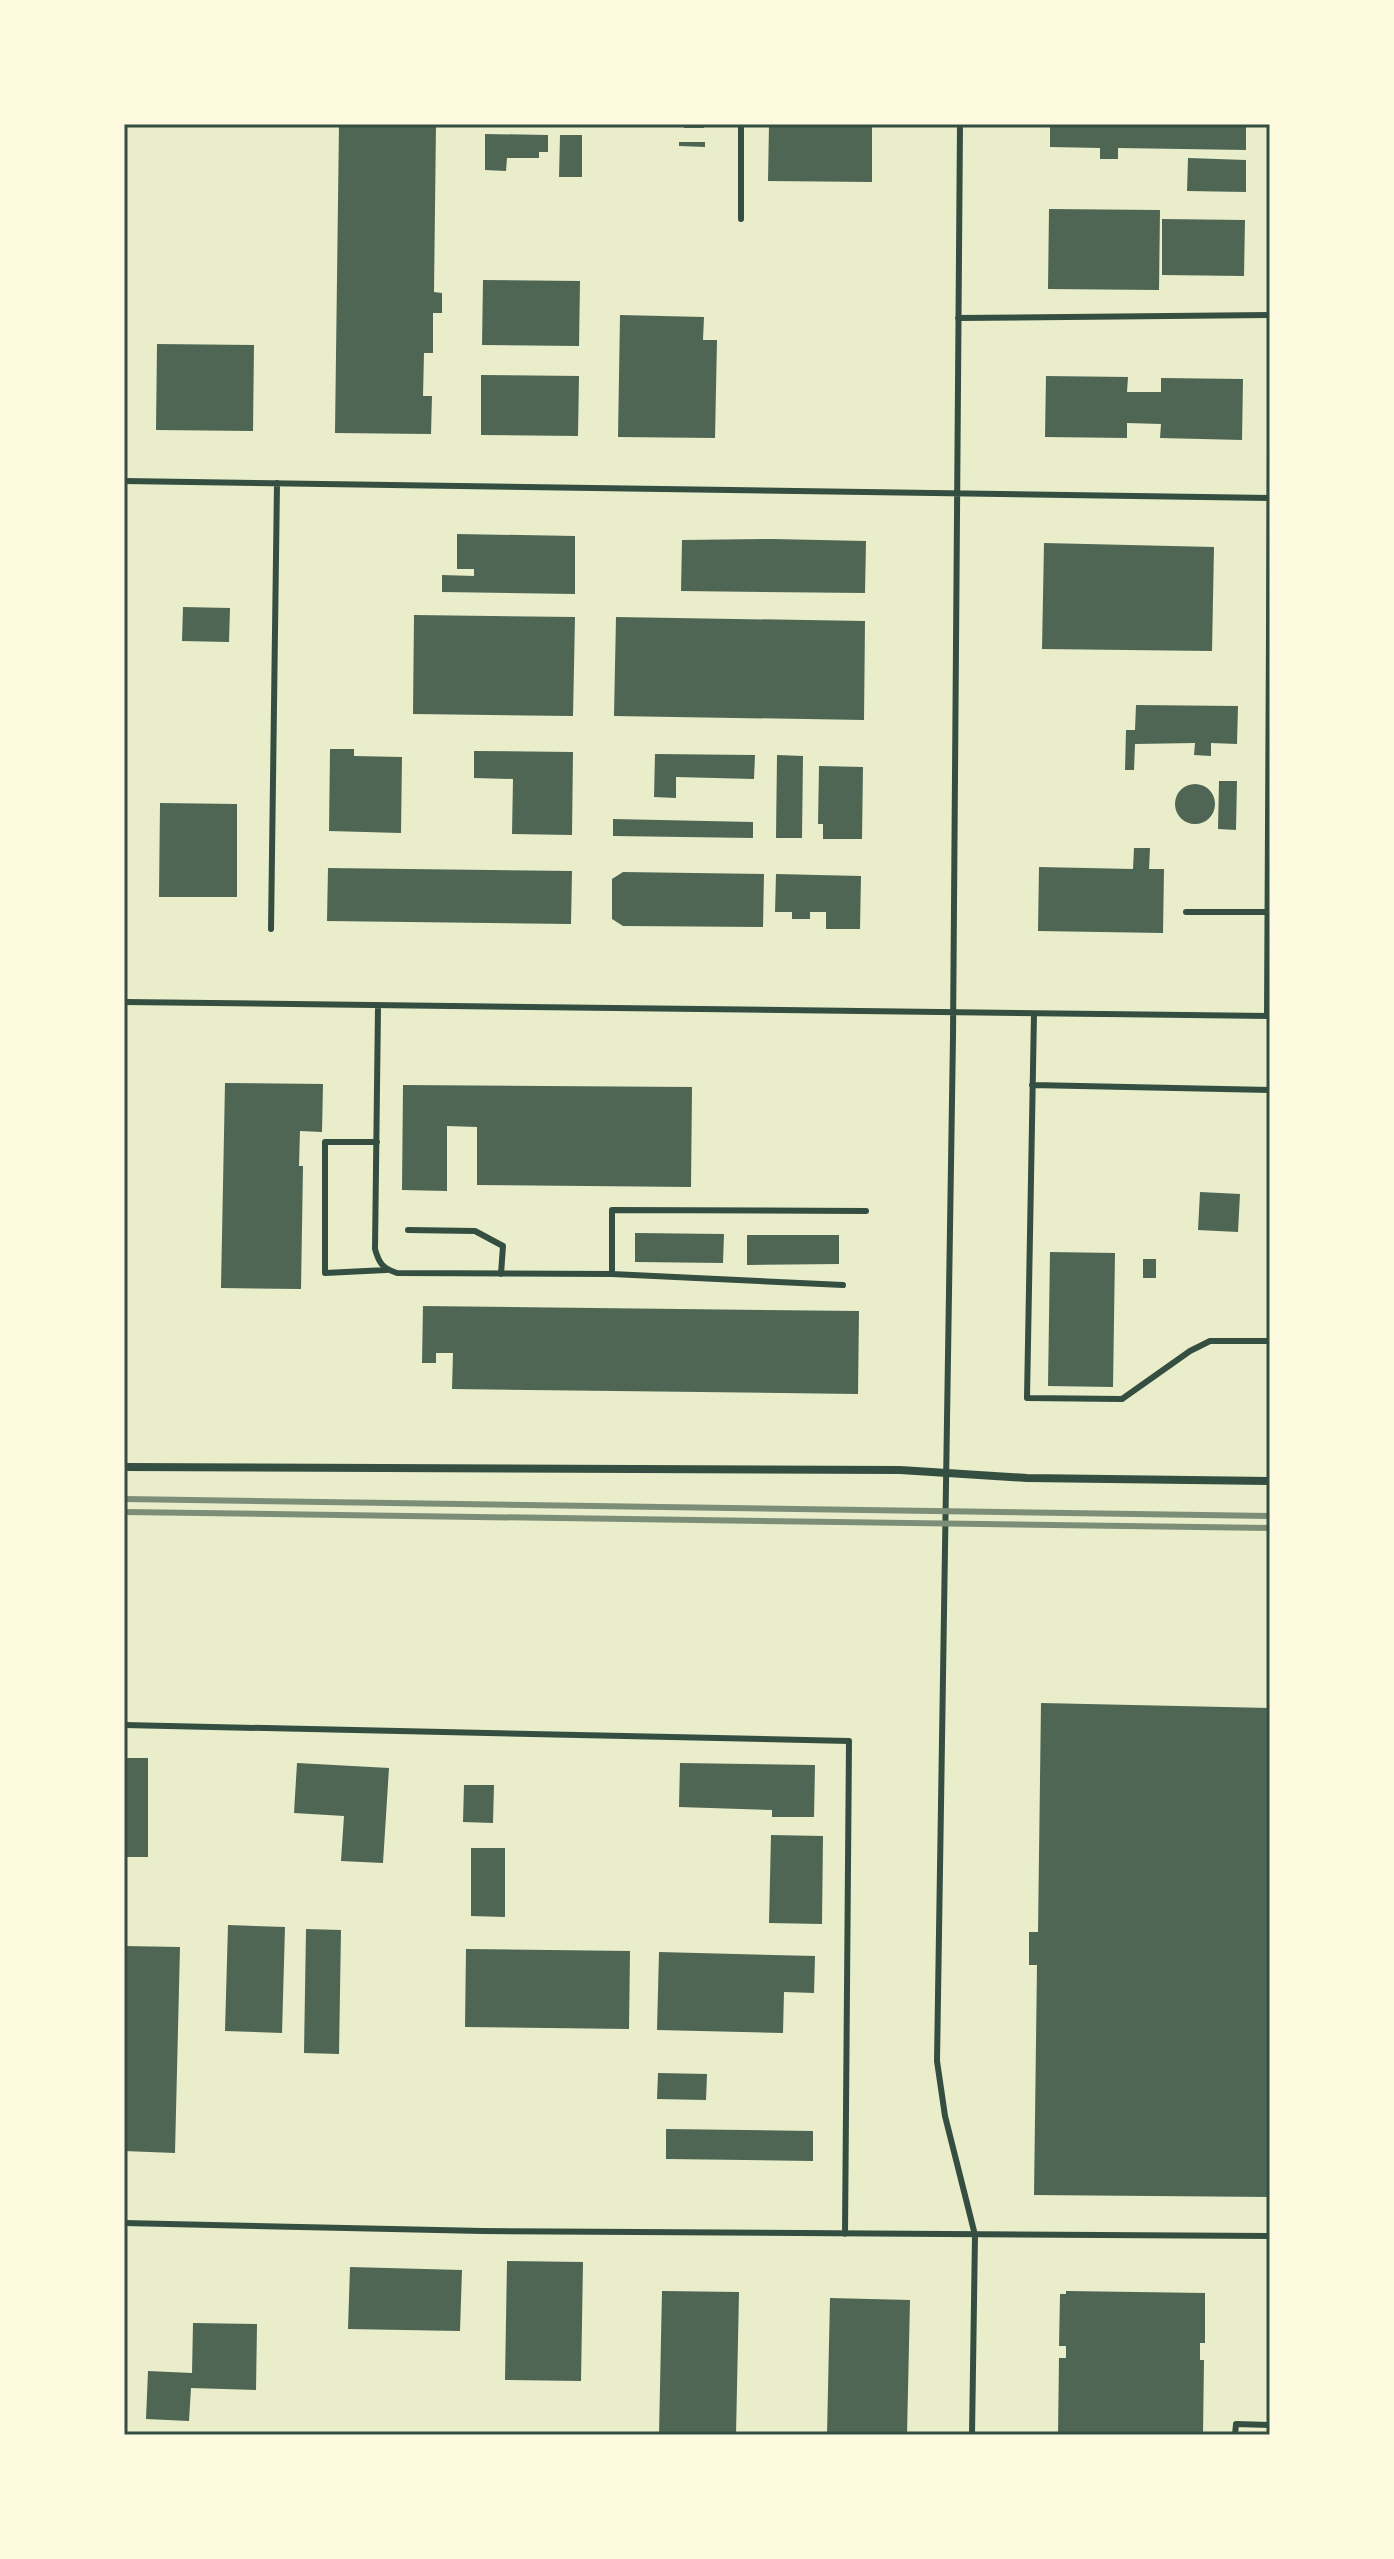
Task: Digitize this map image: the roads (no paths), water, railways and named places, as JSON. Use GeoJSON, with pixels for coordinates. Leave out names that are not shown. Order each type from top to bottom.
{"type":"FeatureCollection","features":[{"type":"Feature","properties":{"kind":"street"},"geometry":{"type":"LineString","coordinates":[[124,1467],[900,1470],[1027,1478],[1270,1481]]}},
{"type":"Feature","properties":{"kind":"lane"},"geometry":{"type":"LineString","coordinates":[[741,124],[741,219]]}},
{"type":"Feature","properties":{"kind":"lane"},"geometry":{"type":"LineString","coordinates":[[960,124],[953,1013],[937,2061],[945,2116],[975,2235],[972,2435]]}},
{"type":"Feature","properties":{"kind":"lane"},"geometry":{"type":"LineString","coordinates":[[958,318],[1270,315]]}},
{"type":"Feature","properties":{"kind":"lane"},"geometry":{"type":"LineString","coordinates":[[124,1002],[1268,1016],[1270,446]]}},
{"type":"Feature","properties":{"kind":"lane"},"geometry":{"type":"LineString","coordinates":[[124,481],[1269,498]]}},
{"type":"Feature","properties":{"kind":"lane"},"geometry":{"type":"LineString","coordinates":[[271,929],[277,483]]}},
{"type":"Feature","properties":{"kind":"lane"},"geometry":{"type":"LineString","coordinates":[[1186,912],[1267,912]]}},
{"type":"Feature","properties":{"kind":"lane"},"geometry":{"type":"LineString","coordinates":[[378,1007],[375,1249],[379,1263],[386,1270]]}},
{"type":"Feature","properties":{"kind":"lane"},"geometry":{"type":"LineString","coordinates":[[1034,1014],[1027,1398],[1122,1399],[1190,1351],[1210,1341],[1270,1341]]}},
{"type":"Feature","properties":{"kind":"lane"},"geometry":{"type":"LineString","coordinates":[[1032,1085],[1270,1090]]}},
{"type":"Feature","properties":{"kind":"lane"},"geometry":{"type":"LineString","coordinates":[[377,1142],[325,1142],[325,1273],[386,1270],[397,1273],[612,1274],[843,1285]]}},
{"type":"Feature","properties":{"kind":"lane"},"geometry":{"type":"LineString","coordinates":[[612,1274],[612,1210],[866,1211]]}},
{"type":"Feature","properties":{"kind":"lane"},"geometry":{"type":"LineString","coordinates":[[408,1230],[475,1231],[503,1246],[501,1274]]}},
{"type":"Feature","properties":{"kind":"lane"},"geometry":{"type":"LineString","coordinates":[[124,1725],[849,1741],[845,2234]]}},
{"type":"Feature","properties":{"kind":"lane"},"geometry":{"type":"LineString","coordinates":[[124,2223],[467,2231],[1270,2236]]}},
{"type":"Feature","properties":{"kind":"lane"},"geometry":{"type":"LineString","coordinates":[[1235,2435],[1236,2424],[1270,2425]]}},
{"type":"Feature","properties":{"kind":"railway"},"geometry":{"type":"LineString","coordinates":[[124,1499],[1270,1516]]}},
{"type":"Feature","properties":{"kind":"railway"},"geometry":{"type":"LineString","coordinates":[[124,1512],[1270,1528]]}}]}
